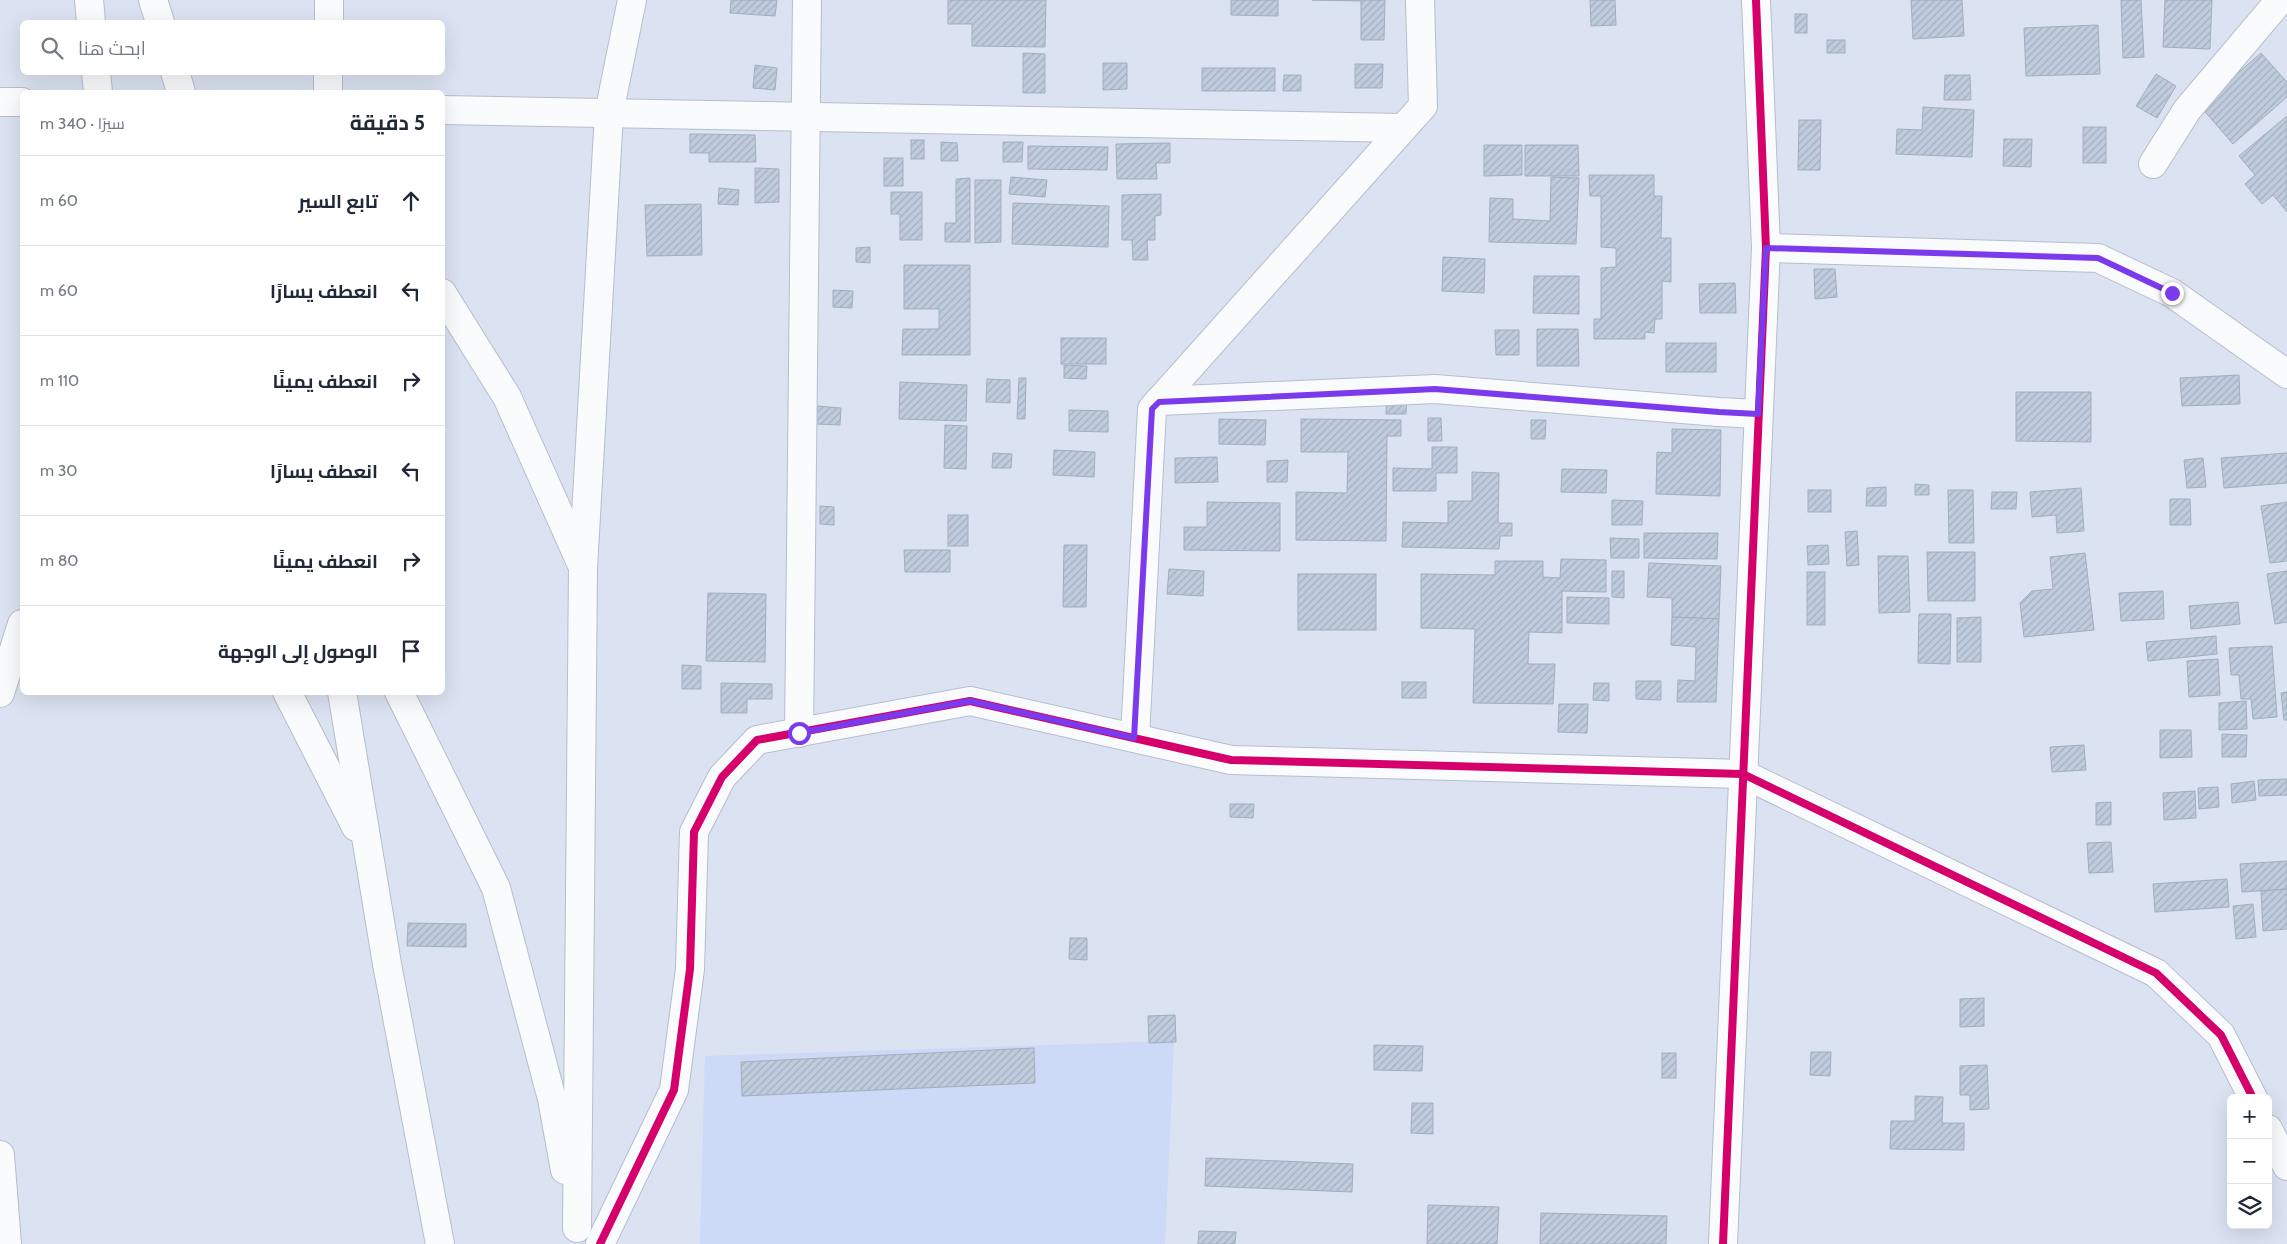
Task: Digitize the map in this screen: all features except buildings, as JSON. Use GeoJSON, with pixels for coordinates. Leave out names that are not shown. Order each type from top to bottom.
{"type":"FeatureCollection","features":[{"type":"Feature","properties":{"kind":"street"},"geometry":{"type":"LineString","coordinates":[[89,0],[91,20]]}},
{"type":"Feature","properties":{"kind":"street"},"geometry":{"type":"LineString","coordinates":[[153,0],[159,20]]}},
{"type":"Feature","properties":{"kind":"street"},"geometry":{"type":"LineString","coordinates":[[329,0],[329,20]]}},
{"type":"Feature","properties":{"kind":"street"},"geometry":{"type":"LineString","coordinates":[[578,1236],[583,568],[609,113],[632,0]]}},
{"type":"Feature","properties":{"kind":"street"},"geometry":{"type":"LineString","coordinates":[[799,733],[807,0]]}},
{"type":"Feature","properties":{"kind":"street"},"geometry":{"type":"LineString","coordinates":[[1134,738],[1152,409],[1422,106],[1420,0]]}},
{"type":"Feature","properties":{"kind":"street"},"geometry":{"type":"LineString","coordinates":[[1723,1244],[1766,248],[1756,0]]}},
{"type":"Feature","properties":{"kind":"street"},"geometry":{"type":"LineString","coordinates":[[2153,164],[2187,110],[2280,0]]}},
{"type":"Feature","properties":{"kind":"street"},"geometry":{"type":"LineString","coordinates":[[96,75],[98,90]]}},
{"type":"Feature","properties":{"kind":"street"},"geometry":{"type":"LineString","coordinates":[[176,75],[180,90]]}},
{"type":"Feature","properties":{"kind":"street"},"geometry":{"type":"LineString","coordinates":[[328,75],[328,90]]}},
{"type":"Feature","properties":{"kind":"street"},"geometry":{"type":"LineString","coordinates":[[0,102],[20,102]]}},
{"type":"Feature","properties":{"kind":"street"},"geometry":{"type":"LineString","coordinates":[[445,110],[1403,128]]}},
{"type":"Feature","properties":{"kind":"street"},"geometry":{"type":"LineString","coordinates":[[1766,248],[2098,258],[2172,293],[2287,374]]}},
{"type":"Feature","properties":{"kind":"street"},"geometry":{"type":"LineString","coordinates":[[445,298],[507,397],[583,568]]}},
{"type":"Feature","properties":{"kind":"street"},"geometry":{"type":"LineString","coordinates":[[1159,402],[1435,389],[1758,414]]}},
{"type":"Feature","properties":{"kind":"street"},"geometry":{"type":"LineString","coordinates":[[0,693],[20,630]]}},
{"type":"Feature","properties":{"kind":"street"},"geometry":{"type":"LineString","coordinates":[[289,695],[368,851]]}},
{"type":"Feature","properties":{"kind":"street"},"geometry":{"type":"LineString","coordinates":[[342,695],[387,964],[440,1244]]}},
{"type":"Feature","properties":{"kind":"street"},"geometry":{"type":"LineString","coordinates":[[400,695],[496,888],[552,1098],[578,1236]]}},
{"type":"Feature","properties":{"kind":"street"},"geometry":{"type":"LineString","coordinates":[[600,1244],[674,1090],[690,969],[694,832],[722,777],[757,740],[970,701],[1231,760],[1743,774],[2156,973],[2221,1036],[2251,1094]]}},
{"type":"Feature","properties":{"kind":"street"},"geometry":{"type":"LineString","coordinates":[[2272,1137],[2287,1166]]}},
{"type":"Feature","properties":{"kind":"street"},"geometry":{"type":"LineString","coordinates":[[0,1155],[1,1187],[8,1244]]}},
{"type":"Feature","properties":{"kind":"shaded area"},"geometry":{"type":"Polygon","coordinates":[[[1174,1041],[1165,1244],[700,1244],[705,1056],[1174,1041]]]}},
{"type":"Feature","properties":{"kind":"cycle path"},"geometry":{"type":"LineString","coordinates":[[1723,1244],[1766,248],[1756,0]]}},
{"type":"Feature","properties":{"kind":"cycle path"},"geometry":{"type":"LineString","coordinates":[[600,1244],[674,1090],[690,969],[694,832],[722,777],[757,740],[970,701],[1231,760],[1743,774],[2156,973],[2221,1035],[2251,1094]]}},
{"type":"Feature","properties":{"kind":"route"},"geometry":{"type":"LineString","coordinates":[[799,733],[970,701],[1134,738],[1152,409],[1159,402],[1435,389],[1758,414],[1766,248],[2098,258],[2172,293]]}}]}
